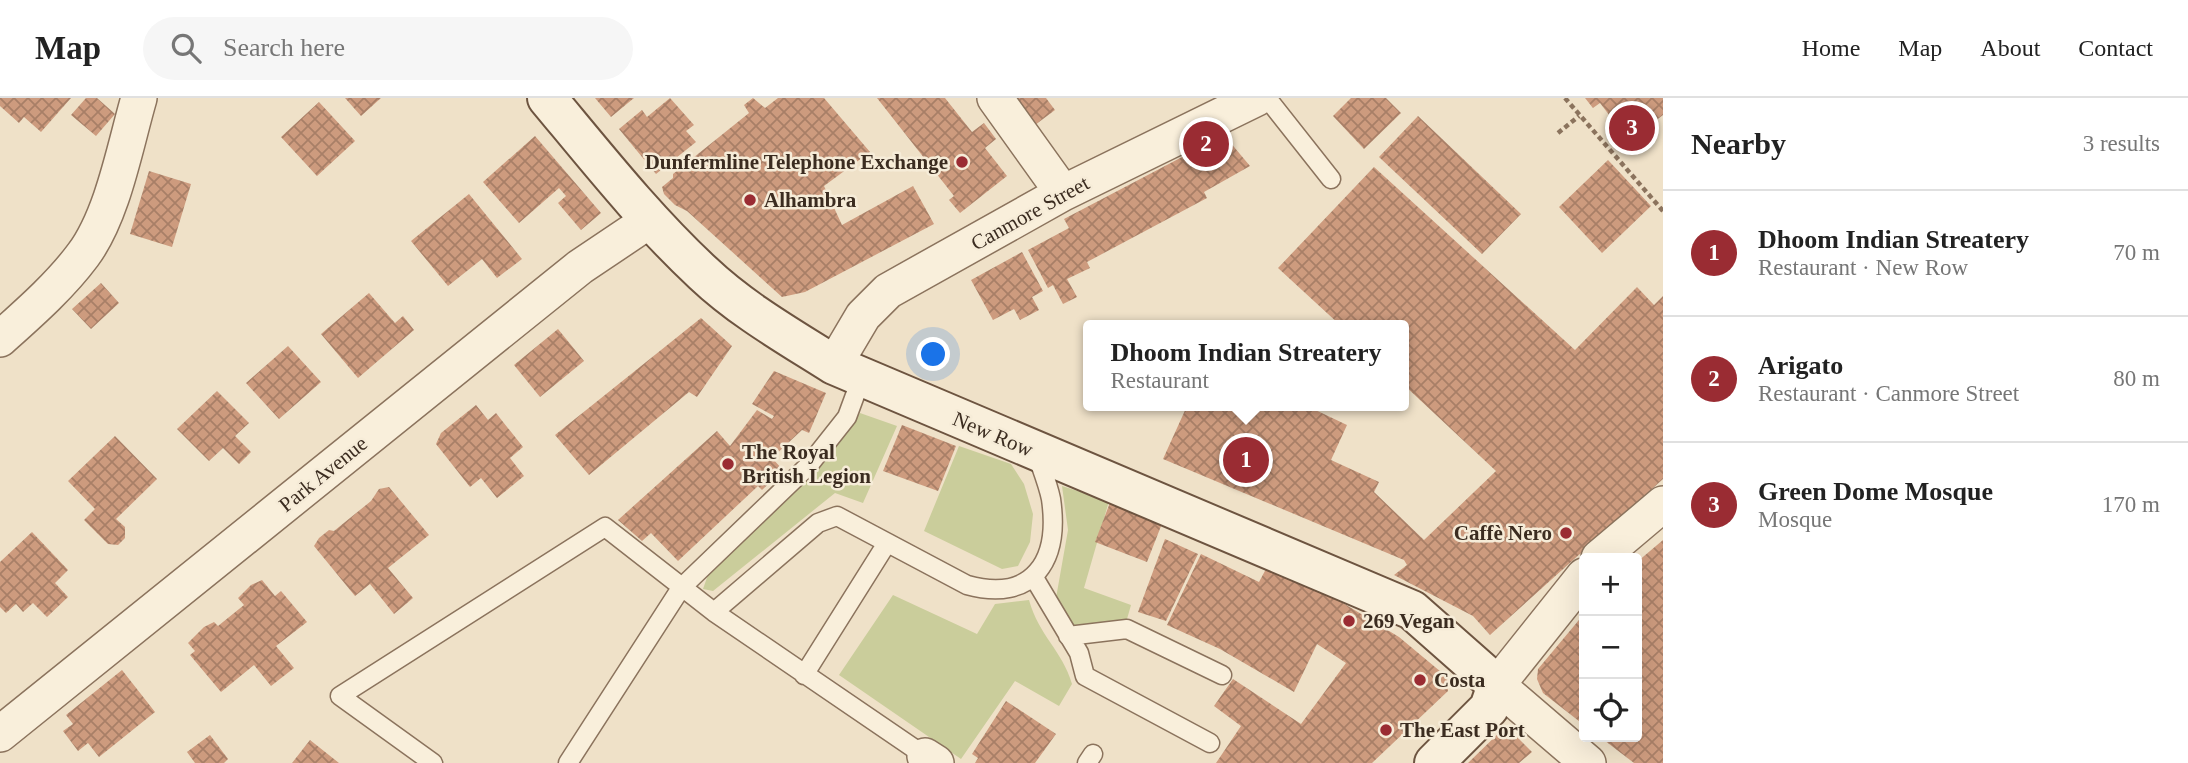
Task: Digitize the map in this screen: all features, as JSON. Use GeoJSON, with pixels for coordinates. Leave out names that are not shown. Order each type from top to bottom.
{"type":"FeatureCollection","features":[{"type":"Feature","properties":{"kind":"street"},"geometry":{"type":"LineString","coordinates":[[0,339],[40,302],[84,253],[106,211],[139,98]]}},
{"type":"Feature","properties":{"kind":"street","name":"New Row"},"geometry":{"type":"LineString","coordinates":[[547,98],[650,220],[705,275],[751,311],[848,372],[1412,610],[1497,685]]}},
{"type":"Feature","properties":{"kind":"street"},"geometry":{"type":"LineString","coordinates":[[995,98],[1063,193]]}},
{"type":"Feature","properties":{"kind":"street","name":"Canmore Street"},"geometry":{"type":"LineString","coordinates":[[848,372],[863,316],[888,291],[1063,193],[1257,98]]}},
{"type":"Feature","properties":{"kind":"street","name":"Park Avenue"},"geometry":{"type":"LineString","coordinates":[[0,734],[580,267],[650,220]]}},
{"type":"Feature","properties":{"kind":"street"},"geometry":{"type":"LineString","coordinates":[[1604,553],[1663,504]]}},
{"type":"Feature","properties":{"kind":"street"},"geometry":{"type":"LineString","coordinates":[[1434,763],[1489,708],[1497,685],[1579,582]]}},
{"type":"Feature","properties":{"kind":"street"},"geometry":{"type":"LineString","coordinates":[[1497,685],[1588,763]]}},
{"type":"Feature","properties":{"kind":"lane"},"geometry":{"type":"LineString","coordinates":[[1267,98],[1331,179]]}},
{"type":"Feature","properties":{"kind":"lane"},"geometry":{"type":"LineString","coordinates":[[568,763],[681,588],[809,465],[847,417],[848,372]]}},
{"type":"Feature","properties":{"kind":"lane"},"geometry":{"type":"LineString","coordinates":[[714,612],[818,523],[837,516],[967,585],[989,591],[1028,583],[1047,560],[1051,538],[1051,499],[1036,452]]}},
{"type":"Feature","properties":{"kind":"lane"},"geometry":{"type":"LineString","coordinates":[[433,763],[340,696],[605,527],[714,612],[931,760]]}},
{"type":"Feature","properties":{"kind":"lane"},"geometry":{"type":"LineString","coordinates":[[804,675],[887,543]]}},
{"type":"Feature","properties":{"kind":"lane"},"geometry":{"type":"LineString","coordinates":[[1033,576],[1079,653],[1085,676],[1210,743]]}},
{"type":"Feature","properties":{"kind":"lane"},"geometry":{"type":"LineString","coordinates":[[1068,636],[1127,629],[1222,675]]}},
{"type":"Feature","properties":{"kind":"path"},"geometry":{"type":"LineString","coordinates":[[1565,98],[1663,211]]}},
{"type":"Feature","properties":{"kind":"path"},"geometry":{"type":"LineString","coordinates":[[1558,133],[1579,116]]}},
{"type":"Feature","properties":{"kind":"green space"},"geometry":{"type":"Polygon","coordinates":[[[860,413],[897,426],[863,503],[835,493],[713,591],[703,589],[709,572],[818,469],[860,413]]]}},
{"type":"Feature","properties":{"kind":"green space"},"geometry":{"type":"Polygon","coordinates":[[[959,446],[1011,464],[1024,484],[1033,514],[1030,542],[1018,566],[1002,569],[924,531],[959,446]]]}},
{"type":"Feature","properties":{"kind":"green space"},"geometry":{"type":"Polygon","coordinates":[[[1062,486],[1109,501],[1084,588],[1131,605],[1127,619],[1100,626],[1072,626],[1056,598],[1068,530],[1062,486]]]}},
{"type":"Feature","properties":{"kind":"green space"},"geometry":{"type":"Polygon","coordinates":[[[893,595],[977,634],[995,604],[1029,600],[1033,613],[1068,672],[1072,684],[1059,706],[1015,681],[961,759],[839,675],[893,595]]]}},
{"type":"Feature","properties":{"kind":"building"},"geometry":{"type":"Polygon","coordinates":[[[0,98],[71,98],[41,132],[24,117],[19,123],[0,106],[0,98]]]}},
{"type":"Feature","properties":{"kind":"building"},"geometry":{"type":"Polygon","coordinates":[[[86,98],[97,98],[115,114],[96,136],[71,115],[86,98]]]}},
{"type":"Feature","properties":{"kind":"building"},"geometry":{"type":"Polygon","coordinates":[[[345,98],[381,98],[361,116],[345,98]]]}},
{"type":"Feature","properties":{"kind":"building"},"geometry":{"type":"Polygon","coordinates":[[[595,98],[634,98],[611,117],[595,98]]]}},
{"type":"Feature","properties":{"kind":"building"},"geometry":{"type":"Polygon","coordinates":[[[670,98],[694,125],[686,131],[696,142],[656,174],[619,129],[642,110],[647,117],[670,98]]]}},
{"type":"Feature","properties":{"kind":"building","name":"Alhambra"},"geometry":{"type":"Polygon","coordinates":[[[753,98],[765,108],[778,98],[824,98],[870,152],[824,186],[842,225],[913,186],[934,224],[805,292],[782,297],[687,211],[675,205],[664,194],[662,187],[673,178],[673,174],[749,113],[744,105],[753,98]]]}},
{"type":"Feature","properties":{"kind":"building","name":"Dunfermline Telephone Exchange"},"geometry":{"type":"Polygon","coordinates":[[[877,98],[945,98],[972,132],[984,123],[996,139],[985,148],[1007,176],[960,213],[949,200],[954,196],[877,98]]]}},
{"type":"Feature","properties":{"kind":"building"},"geometry":{"type":"Polygon","coordinates":[[[1009,98],[1046,98],[1055,110],[1031,128],[1009,98]]]}},
{"type":"Feature","properties":{"kind":"building"},"geometry":{"type":"Polygon","coordinates":[[[1351,98],[1386,98],[1401,113],[1364,149],[1333,116],[1351,98]]]}},
{"type":"Feature","properties":{"kind":"building"},"geometry":{"type":"Polygon","coordinates":[[[1585,98],[1663,98],[1663,115],[1629,141],[1600,103],[1593,108],[1585,98]]]}},
{"type":"Feature","properties":{"kind":"building"},"geometry":{"type":"Polygon","coordinates":[[[319,102],[355,141],[317,176],[281,137],[319,102]]]}},
{"type":"Feature","properties":{"kind":"building"},"geometry":{"type":"Polygon","coordinates":[[[1418,116],[1521,214],[1482,254],[1379,157],[1418,116]]]}},
{"type":"Feature","properties":{"kind":"building"},"geometry":{"type":"Polygon","coordinates":[[[1224,135],[1250,166],[1204,192],[1207,198],[1087,262],[1090,268],[1067,279],[1077,297],[1063,304],[1053,285],[1048,288],[1028,250],[1069,228],[1064,219],[1224,135]]]}},
{"type":"Feature","properties":{"kind":"building"},"geometry":{"type":"Polygon","coordinates":[[[535,136],[601,213],[581,230],[558,203],[566,196],[559,188],[519,223],[483,182],[535,136]]]}},
{"type":"Feature","properties":{"kind":"building"},"geometry":{"type":"Polygon","coordinates":[[[1608,160],[1651,206],[1602,253],[1559,207],[1608,160]]]}},
{"type":"Feature","properties":{"kind":"building"},"geometry":{"type":"Polygon","coordinates":[[[1374,167],[1575,350],[1637,287],[1654,305],[1663,296],[1663,479],[1490,635],[1473,616],[1394,575],[1407,565],[1404,560],[1163,459],[1185,411],[1318,411],[1347,425],[1331,460],[1379,482],[1374,492],[1424,540],[1496,471],[1409,390],[1409,320],[1335,320],[1278,268],[1374,167]]]}},
{"type":"Feature","properties":{"kind":"building"},"geometry":{"type":"Polygon","coordinates":[[[149,171],[191,184],[172,247],[130,234],[149,171]]]}},
{"type":"Feature","properties":{"kind":"building"},"geometry":{"type":"Polygon","coordinates":[[[469,194],[522,259],[497,278],[482,259],[448,286],[411,241],[469,194]]]}},
{"type":"Feature","properties":{"kind":"building"},"geometry":{"type":"Polygon","coordinates":[[[1022,252],[1043,291],[1032,297],[1039,310],[1020,320],[1014,309],[993,320],[971,280],[1022,252]]]}},
{"type":"Feature","properties":{"kind":"building"},"geometry":{"type":"Polygon","coordinates":[[[101,283],[119,303],[91,329],[72,309],[101,283]]]}},
{"type":"Feature","properties":{"kind":"building"},"geometry":{"type":"Polygon","coordinates":[[[369,293],[395,323],[403,316],[414,330],[358,378],[321,334],[369,293]]]}},
{"type":"Feature","properties":{"kind":"building"},"geometry":{"type":"Polygon","coordinates":[[[701,318],[732,346],[697,397],[689,392],[589,475],[555,435],[701,318]]]}},
{"type":"Feature","properties":{"kind":"building"},"geometry":{"type":"Polygon","coordinates":[[[558,329],[584,361],[540,397],[514,365],[558,329]]]}},
{"type":"Feature","properties":{"kind":"building"},"geometry":{"type":"Polygon","coordinates":[[[288,346],[321,382],[279,419],[246,383],[288,346]]]}},
{"type":"Feature","properties":{"kind":"building","name":"The Royal British Legion"},"geometry":{"type":"Polygon","coordinates":[[[774,371],[826,393],[809,433],[802,430],[772,458],[783,470],[762,490],[758,486],[678,561],[651,533],[642,541],[618,520],[717,431],[730,446],[757,410],[772,419],[774,416],[752,404],[774,371]]]}},
{"type":"Feature","properties":{"kind":"building"},"geometry":{"type":"Polygon","coordinates":[[[217,391],[249,423],[235,436],[251,452],[239,464],[223,448],[209,461],[177,429],[217,391]]]}},
{"type":"Feature","properties":{"kind":"building"},"geometry":{"type":"Polygon","coordinates":[[[476,405],[488,420],[496,413],[523,447],[510,458],[524,476],[497,498],[481,478],[470,487],[436,444],[441,433],[476,405]]]}},
{"type":"Feature","properties":{"kind":"building"},"geometry":{"type":"Polygon","coordinates":[[[902,425],[956,446],[938,491],[883,471],[902,425]]]}},
{"type":"Feature","properties":{"kind":"building"},"geometry":{"type":"Polygon","coordinates":[[[115,436],[157,479],[116,519],[125,527],[125,538],[118,545],[108,544],[84,520],[95,509],[68,481],[115,436]]]}},
{"type":"Feature","properties":{"kind":"building"},"geometry":{"type":"Polygon","coordinates":[[[389,487],[429,535],[388,568],[413,598],[394,614],[370,584],[355,596],[314,546],[329,530],[334,531],[371,501],[379,489],[389,487]]]}},
{"type":"Feature","properties":{"kind":"building"},"geometry":{"type":"Polygon","coordinates":[[[1111,500],[1163,521],[1147,562],[1095,542],[1111,500]]]}},
{"type":"Feature","properties":{"kind":"building"},"geometry":{"type":"Polygon","coordinates":[[[32,532],[68,570],[55,583],[68,597],[47,617],[33,603],[23,612],[16,604],[6,613],[0,607],[0,562],[32,532]]]}},
{"type":"Feature","properties":{"kind":"building"},"geometry":{"type":"Polygon","coordinates":[[[1165,539],[1198,554],[1166,621],[1138,612],[1165,539]]]}},
{"type":"Feature","properties":{"kind":"building"},"geometry":{"type":"Polygon","coordinates":[[[1663,540],[1663,763],[1634,763],[1607,742],[1642,742],[1642,558],[1663,540]]]}},
{"type":"Feature","properties":{"kind":"building"},"geometry":{"type":"Polygon","coordinates":[[[1201,554],[1259,582],[1266,569],[1338,600],[1399,637],[1447,677],[1448,691],[1372,763],[1216,763],[1241,726],[1214,706],[1233,679],[1301,724],[1346,663],[1317,644],[1294,692],[1220,649],[1167,625],[1201,554]]]}},
{"type":"Feature","properties":{"kind":"building"},"geometry":{"type":"Polygon","coordinates":[[[262,580],[275,596],[281,591],[307,622],[276,646],[294,668],[271,686],[254,665],[221,692],[190,655],[195,651],[188,643],[204,627],[214,622],[218,626],[244,605],[238,598],[251,585],[262,580]]]}},
{"type":"Feature","properties":{"kind":"building"},"geometry":{"type":"Polygon","coordinates":[[[1579,620],[1579,721],[1543,693],[1537,679],[1538,669],[1579,620]]]}},
{"type":"Feature","properties":{"kind":"building"},"geometry":{"type":"Polygon","coordinates":[[[122,670],[155,712],[99,757],[88,743],[78,751],[63,731],[73,724],[66,715],[122,670]]]}},
{"type":"Feature","properties":{"kind":"building"},"geometry":{"type":"Polygon","coordinates":[[[1006,701],[1056,734],[1035,763],[975,763],[978,758],[972,754],[1006,701]]]}},
{"type":"Feature","properties":{"kind":"building"},"geometry":{"type":"Polygon","coordinates":[[[1506,726],[1532,752],[1519,763],[1468,763],[1506,726]]]}},
{"type":"Feature","properties":{"kind":"building"},"geometry":{"type":"Polygon","coordinates":[[[210,735],[228,759],[224,763],[195,763],[187,752],[210,735]]]}},
{"type":"Feature","properties":{"kind":"building"},"geometry":{"type":"Polygon","coordinates":[[[310,740],[339,763],[292,763],[310,740]]]}},
{"type":"Feature","properties":{"kind":"place","name":"Green Dome Mosque"},"geometry":{"type":"Point","coordinates":[1632,128]}},
{"type":"Feature","properties":{"kind":"place","name":"Arigato"},"geometry":{"type":"Point","coordinates":[1206,144]}},
{"type":"Feature","properties":{"kind":"place","name":"Dunfermline Telephone Exchange"},"geometry":{"type":"Point","coordinates":[962,162]}},
{"type":"Feature","properties":{"kind":"place","name":"Alhambra"},"geometry":{"type":"Point","coordinates":[750,200]}},
{"type":"Feature","properties":{"kind":"place","name":"Dhoom Indian Streatery"},"geometry":{"type":"Point","coordinates":[1246,460]}},
{"type":"Feature","properties":{"kind":"place","name":"The Royal British Legion"},"geometry":{"type":"Point","coordinates":[728,464]}},
{"type":"Feature","properties":{"kind":"place","name":"Caffè Nero"},"geometry":{"type":"Point","coordinates":[1566,533]}},
{"type":"Feature","properties":{"kind":"place","name":"269 Vegan"},"geometry":{"type":"Point","coordinates":[1349,621]}},
{"type":"Feature","properties":{"kind":"place","name":"Costa"},"geometry":{"type":"Point","coordinates":[1420,680]}},
{"type":"Feature","properties":{"kind":"place","name":"The East Port"},"geometry":{"type":"Point","coordinates":[1386,730]}}]}
